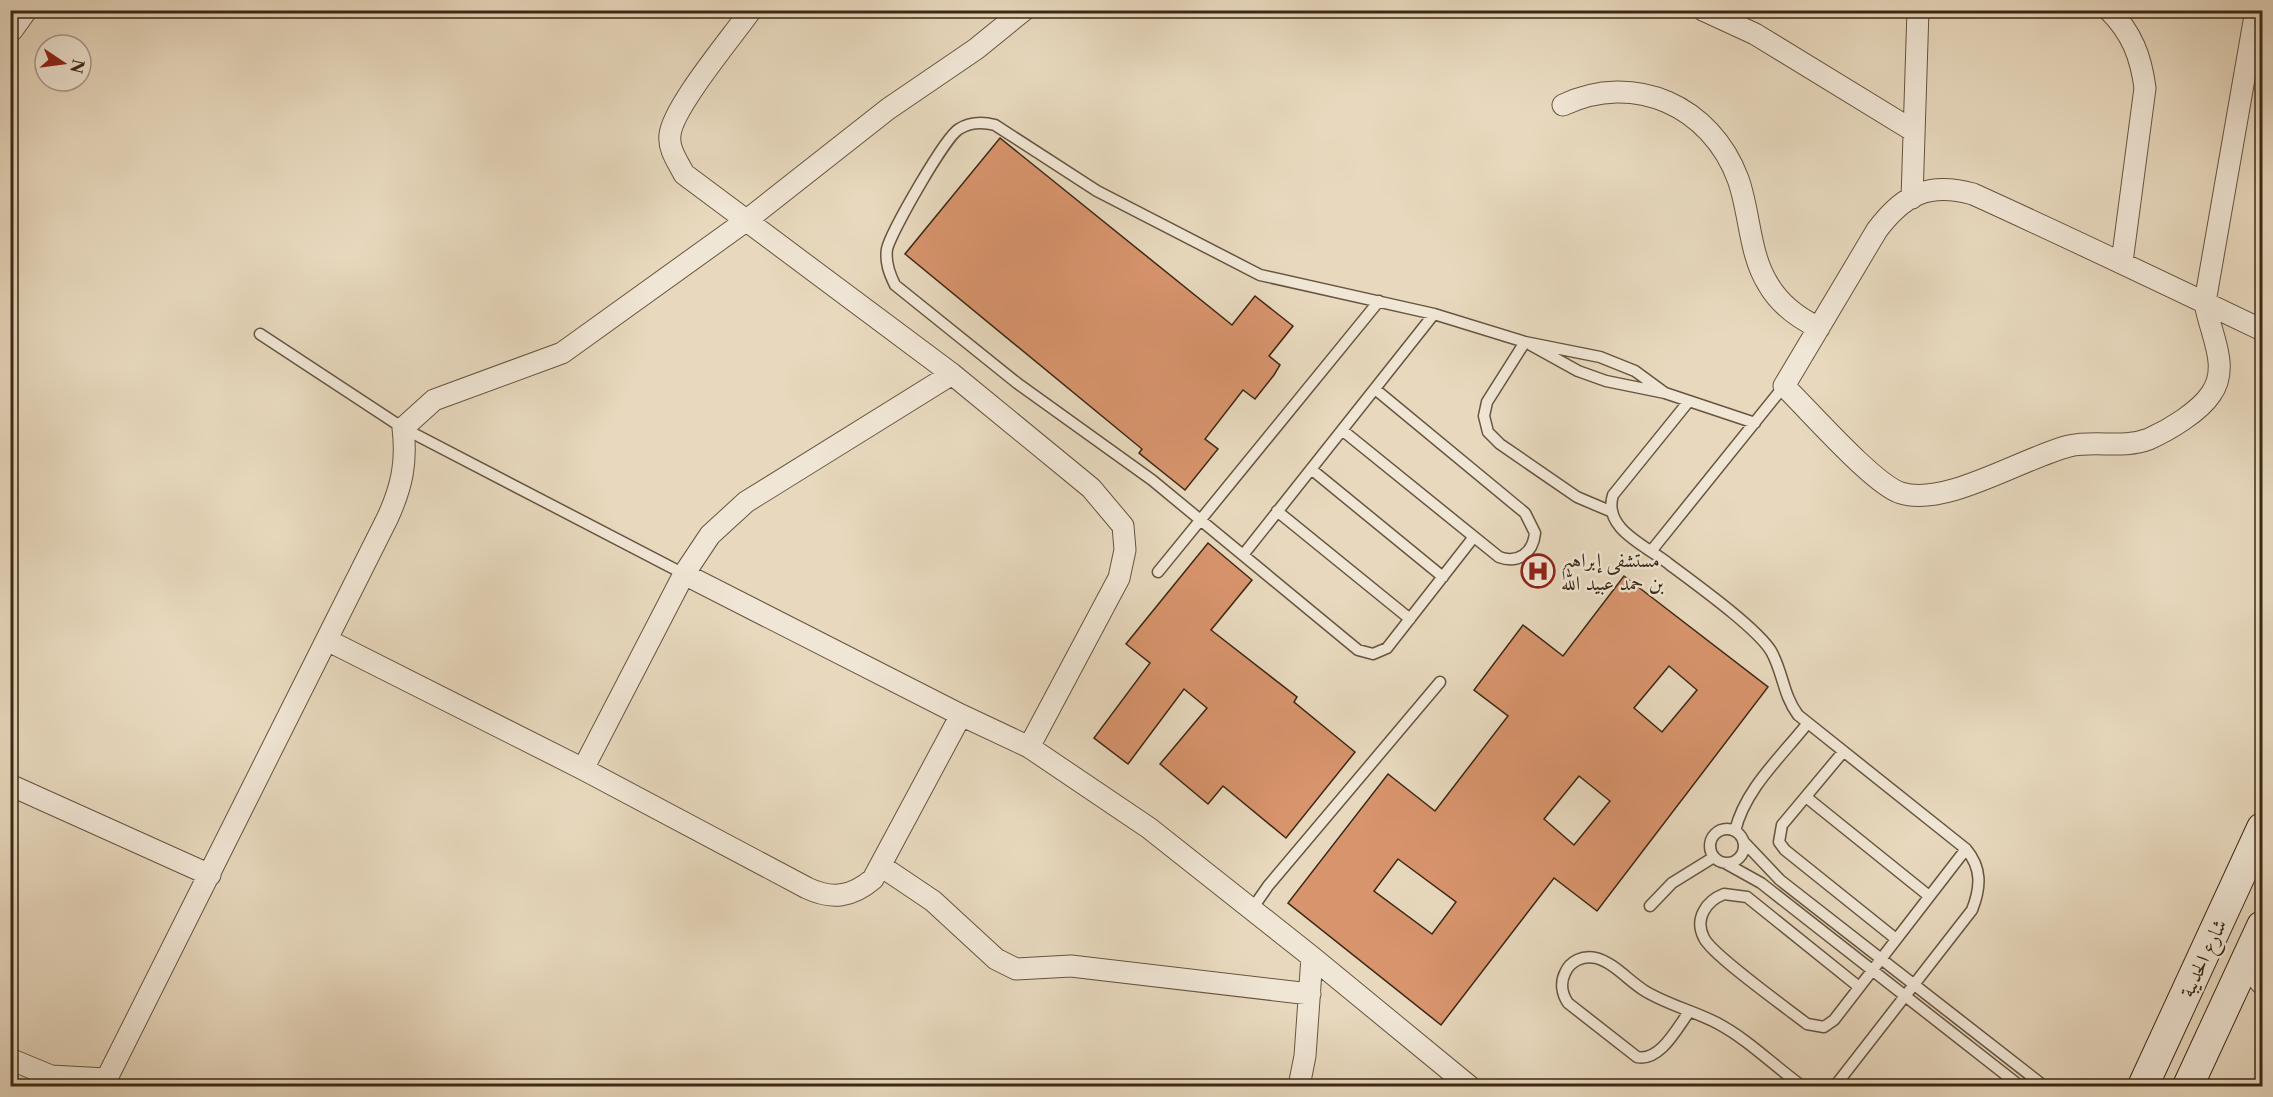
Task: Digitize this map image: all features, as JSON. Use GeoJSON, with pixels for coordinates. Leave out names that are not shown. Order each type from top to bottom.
{"type":"FeatureCollection","features":[{"type":"Feature","properties":{"kind":"main road","name":"شارع الحديبة"},"geometry":{"type":"LineString","coordinates":[[2167,1084],[2199,1020],[2202,1006],[2194,999],[2180,1010],[2262,828]]}},
{"type":"Feature","properties":{"kind":"main road","name":"شارع الحديبة"},"geometry":{"type":"LineString","coordinates":[[2167,1084],[2254,975],[2262,926]]}},
{"type":"Feature","properties":{"kind":"street"},"geometry":{"type":"LineString","coordinates":[[10,28],[23,10]]}},
{"type":"Feature","properties":{"kind":"street"},"geometry":{"type":"LineString","coordinates":[[751,10],[677,113],[669,135],[673,153],[684,174],[952,374],[1090,488],[1123,526],[1125,550],[1119,578],[1029,747]]}},
{"type":"Feature","properties":{"kind":"street"},"geometry":{"type":"LineString","coordinates":[[10,1059],[51,1076],[104,1083],[400,491],[405,469],[403,428],[434,400],[562,353],[747,220],[888,109],[983,44],[1023,10]]}},
{"type":"Feature","properties":{"kind":"street"},"geometry":{"type":"LineString","coordinates":[[1703,10],[1755,34],[1912,130]]}},
{"type":"Feature","properties":{"kind":"street"},"geometry":{"type":"LineString","coordinates":[[1912,198],[1912,130],[1918,10]]}},
{"type":"Feature","properties":{"kind":"street"},"geometry":{"type":"LineString","coordinates":[[2109,10],[2134,42],[2142,64],[2145,88],[2122,262]]}},
{"type":"Feature","properties":{"kind":"street"},"geometry":{"type":"LineString","coordinates":[[2256,10],[2205,303],[2208,324],[2221,368],[2211,394],[2197,408],[2162,431],[2133,444],[2083,443],[2064,447],[1928,496],[1898,492],[1885,485],[1784,386],[1877,230],[1892,210],[1928,190],[1950,188],[1973,194],[2122,262],[2205,303],[2262,330]]}},
{"type":"Feature","properties":{"kind":"street"},"geometry":{"type":"LineString","coordinates":[[1563,105],[1585,96],[1607,91],[1638,93],[1668,103],[1697,121],[1720,146],[1738,177],[1767,283],[1792,312],[1819,328]]}},
{"type":"Feature","properties":{"kind":"street"},"geometry":{"type":"LineString","coordinates":[[583,769],[684,574],[710,535],[746,502],[952,374]]}},
{"type":"Feature","properties":{"kind":"street"},"geometry":{"type":"LineString","coordinates":[[684,574],[961,715],[1029,747],[1149,828],[1312,957],[1469,1086]]}},
{"type":"Feature","properties":{"kind":"street"},"geometry":{"type":"LineString","coordinates":[[327,640],[583,769],[820,894],[834,897],[862,888],[881,866],[961,715]]}},
{"type":"Feature","properties":{"kind":"street"},"geometry":{"type":"LineString","coordinates":[[10,785],[210,875]]}},
{"type":"Feature","properties":{"kind":"street"},"geometry":{"type":"LineString","coordinates":[[881,866],[933,901],[996,959],[1016,969],[1071,966],[1310,994]]}},
{"type":"Feature","properties":{"kind":"street"},"geometry":{"type":"LineString","coordinates":[[1299,1086],[1305,1056],[1312,957]]}},
{"type":"Feature","properties":{"kind":"lane"},"geometry":{"type":"LineString","coordinates":[[1473,538],[1387,648],[1381,652],[1365,653],[1127,461],[1017,384],[895,285],[886,260],[888,247],[950,136],[978,122],[995,124],[1096,191],[1243,268],[1281,282],[1434,314],[1526,342],[1582,352],[1618,363],[1642,376],[1665,393]]}},
{"type":"Feature","properties":{"kind":"lane"},"geometry":{"type":"LineString","coordinates":[[1158,572],[1378,301]]}},
{"type":"Feature","properties":{"kind":"lane"},"geometry":{"type":"LineString","coordinates":[[1243,555],[1434,314]]}},
{"type":"Feature","properties":{"kind":"lane"},"geometry":{"type":"LineString","coordinates":[[260,334],[403,428],[684,574]]}},
{"type":"Feature","properties":{"kind":"lane"},"geometry":{"type":"LineString","coordinates":[[1526,342],[1560,362],[1606,381],[1665,393],[1755,423]]}},
{"type":"Feature","properties":{"kind":"lane"},"geometry":{"type":"LineString","coordinates":[[1526,342],[1487,402],[1484,416],[1488,432],[1500,444],[1577,497],[1610,510]]}},
{"type":"Feature","properties":{"kind":"lane"},"geometry":{"type":"LineString","coordinates":[[1652,550],[1784,386]]}},
{"type":"Feature","properties":{"kind":"lane"},"geometry":{"type":"LineString","coordinates":[[1342,430],[1499,558],[1514,560],[1527,553],[1532,547],[1535,533],[1525,513],[1375,389]]}},
{"type":"Feature","properties":{"kind":"lane"},"geometry":{"type":"LineString","coordinates":[[1689,401],[1613,495],[1610,510],[1616,524],[1652,550],[1764,642],[1777,663],[1790,704],[1807,724],[1966,849],[1978,871],[1977,897],[1972,910],[1835,1086]]}},
{"type":"Feature","properties":{"kind":"lane"},"geometry":{"type":"LineString","coordinates":[[1311,469],[1443,577]]}},
{"type":"Feature","properties":{"kind":"lane"},"geometry":{"type":"LineString","coordinates":[[1277,511],[1410,619]]}},
{"type":"Feature","properties":{"kind":"lane"},"geometry":{"type":"LineString","coordinates":[[1252,909],[1268,886],[1440,682]]}},
{"type":"Feature","properties":{"kind":"lane"},"geometry":{"type":"LineString","coordinates":[[1735,831],[1741,811],[1752,792],[1807,724]]}},
{"type":"Feature","properties":{"kind":"lane"},"geometry":{"type":"LineString","coordinates":[[1843,752],[1779,831],[1782,847],[1896,939]]}},
{"type":"Feature","properties":{"kind":"lane"},"geometry":{"type":"LineString","coordinates":[[1806,797],[1929,896]]}},
{"type":"Feature","properties":{"kind":"lane"},"geometry":{"type":"LineString","coordinates":[[2020,1086],[1761,883],[1714,857],[1710,844],[1716,833],[1729,829],[1735,831],[1780,880],[2044,1086]]}},
{"type":"Feature","properties":{"kind":"lane"},"geometry":{"type":"LineString","coordinates":[[1725,863],[1737,859],[1742,854],[1743,841]]}},
{"type":"Feature","properties":{"kind":"lane"},"geometry":{"type":"LineString","coordinates":[[1859,987],[1747,897],[1731,893],[1724,894],[1710,902],[1705,908],[1700,923],[1708,945],[1812,1027],[1830,1025],[1966,849]]}},
{"type":"Feature","properties":{"kind":"lane"},"geometry":{"type":"LineString","coordinates":[[1650,906],[1685,873],[1714,857]]}},
{"type":"Feature","properties":{"kind":"lane"},"geometry":{"type":"LineString","coordinates":[[1689,1012],[1657,1054],[1649,1058],[1637,1057],[1568,1003],[1564,997],[1562,981],[1569,967],[1575,962],[1582,958],[1597,958],[1642,989],[1715,1022],[1739,1036],[1797,1085]]}},
{"type":"Feature","properties":{"kind":"building"},"geometry":{"type":"Polygon","coordinates":[[[1000,138],[1232,325],[1255,296],[1293,326],[1269,356],[1280,365],[1274,375],[1255,399],[1243,390],[1205,439],[1218,449],[1185,490],[1139,453],[1142,449],[905,254],[1000,138]]]}},
{"type":"Feature","properties":{"kind":"building"},"geometry":{"type":"Polygon","coordinates":[[[1208,543],[1252,580],[1211,630],[1297,697],[1294,702],[1355,752],[1286,838],[1223,786],[1208,804],[1160,764],[1207,708],[1184,689],[1128,764],[1094,738],[1150,663],[1126,644],[1208,543]]]}},
{"type":"Feature","properties":{"kind":"building"},"geometry":{"type":"Polygon","coordinates":[[[1624,576],[1768,687],[1597,911],[1554,878],[1441,1025],[1288,903],[1388,774],[1435,811],[1508,716],[1474,690],[1523,625],[1563,656],[1624,576]],[[1669,666],[1634,708],[1662,732],[1697,690],[1669,666]],[[1579,776],[1544,819],[1574,845],[1610,801],[1579,776]],[[1398,859],[1374,891],[1432,934],[1456,902],[1398,859]]]}},
{"type":"Feature","properties":{"kind":"place","name":"مستشفى إبراهيم بن حمد عبيد الله"},"geometry":{"type":"Point","coordinates":[1538,571]}}]}
